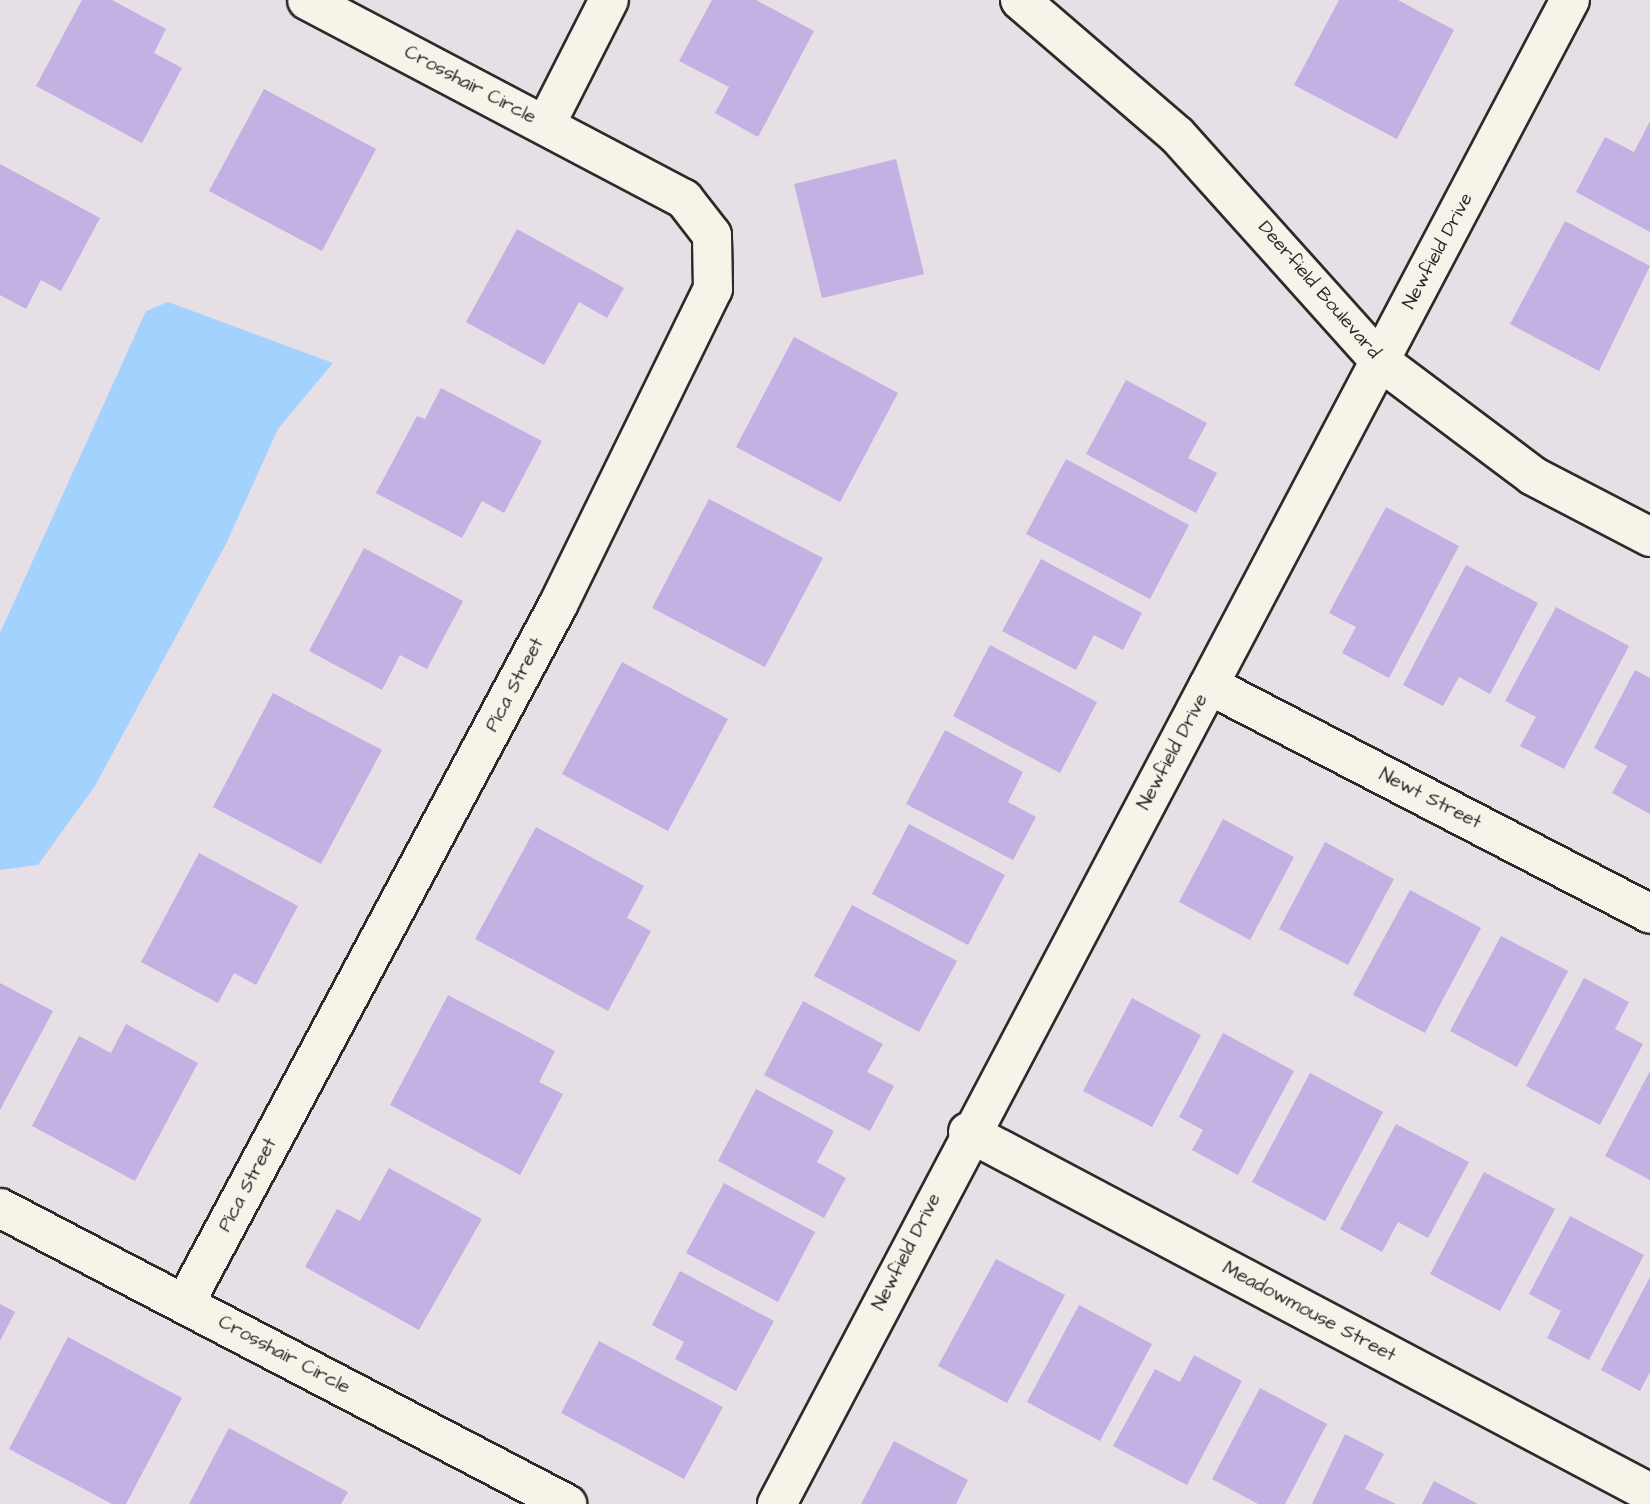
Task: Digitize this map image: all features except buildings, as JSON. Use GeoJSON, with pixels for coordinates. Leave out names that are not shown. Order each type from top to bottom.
{"type":"FeatureCollection","features":[{"type":"Feature","properties":{"kind":"street","name":"Crosshair Circle"},"geometry":{"type":"LineString","coordinates":[[307,0],[546,124],[609,0]]}},
{"type":"Feature","properties":{"kind":"street","name":"Deerfield Boulevard"},"geometry":{"type":"LineString","coordinates":[[1020,0],[1177,135],[1380,361],[1533,476],[1650,537]]}},
{"type":"Feature","properties":{"kind":"street","name":"Newfield Drive"},"geometry":{"type":"LineString","coordinates":[[777,1504],[968,1132],[1209,685],[1570,0]]}},
{"type":"Feature","properties":{"kind":"street","name":"Pica Street"},"geometry":{"type":"LineString","coordinates":[[185,1303],[558,606],[713,289],[712,235],[684,199],[546,124]]}},
{"type":"Feature","properties":{"kind":"street","name":"Newt Street"},"geometry":{"type":"LineString","coordinates":[[1209,685],[1650,914]]}},
{"type":"Feature","properties":{"kind":"street","name":"Meadowmouse Street"},"geometry":{"type":"LineString","coordinates":[[968,1132],[1650,1493]]}},
{"type":"Feature","properties":{"kind":"street","name":"Crosshair Circle"},"geometry":{"type":"LineString","coordinates":[[0,1208],[567,1504]]}},
{"type":"Feature","properties":{"kind":"water"},"geometry":{"type":"Polygon","coordinates":[[[168,302],[333,363],[278,429],[226,544],[95,786],[38,865],[0,870],[0,633],[146,311],[168,302]]]}}]}
